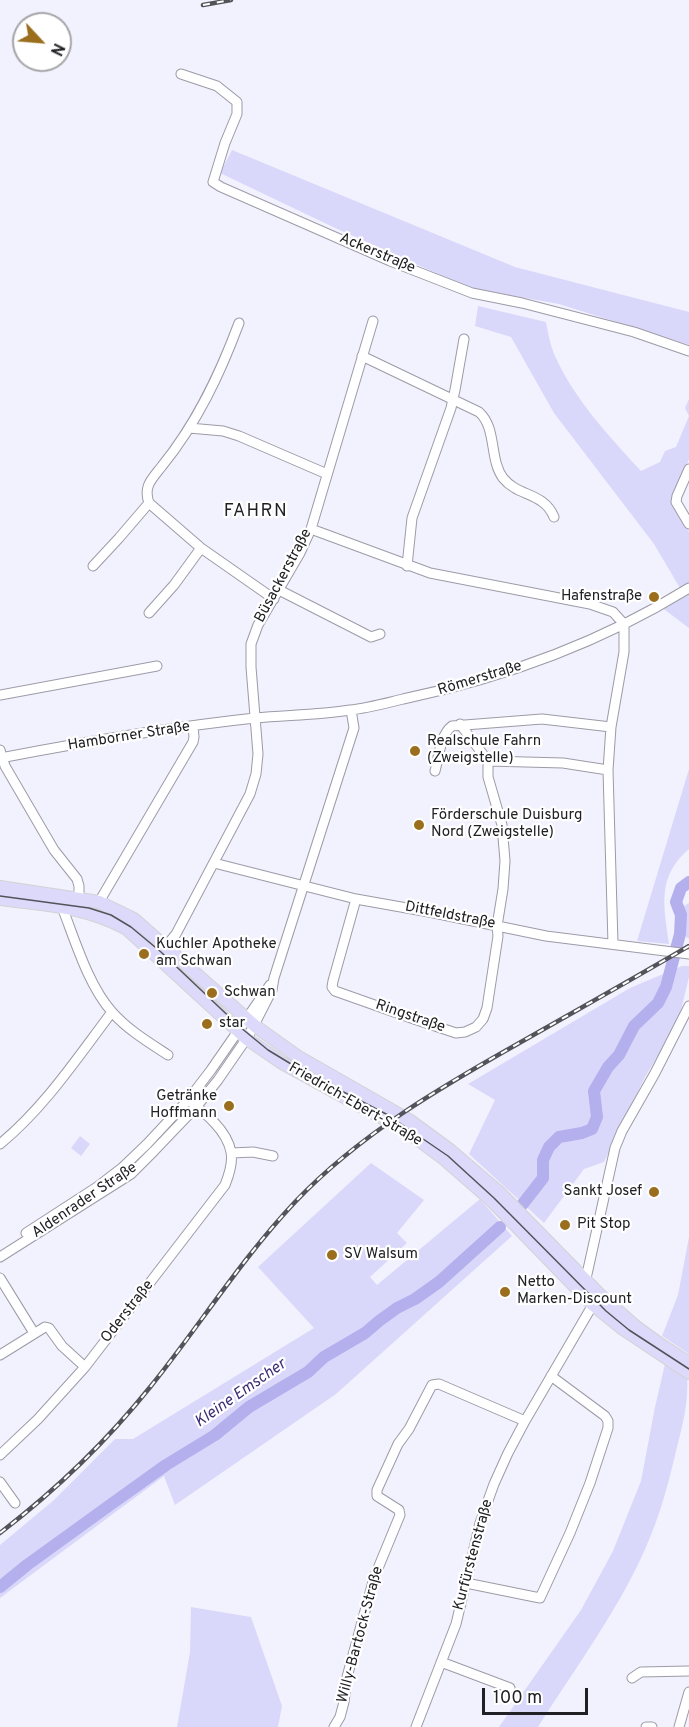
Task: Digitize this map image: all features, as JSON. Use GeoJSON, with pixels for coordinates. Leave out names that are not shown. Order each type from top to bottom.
{"type":"FeatureCollection","features":[{"type":"Feature","properties":{"kind":"main road"},"geometry":{"type":"LineString","coordinates":[[0,887],[63,901]]}},
{"type":"Feature","properties":{"kind":"main road","name":"Friedrich-Ebert-Straße"},"geometry":{"type":"LineString","coordinates":[[63,901],[79,898],[99,902],[134,919],[242,1034],[282,1063],[405,1130],[444,1159],[491,1200],[569,1281],[689,1363]]}},
{"type":"Feature","properties":{"kind":"main road"},"geometry":{"type":"LineString","coordinates":[[0,899],[63,901]]}},
{"type":"Feature","properties":{"kind":"main road","name":"Friedrich-Ebert-Straße"},"geometry":{"type":"LineString","coordinates":[[63,901],[110,919],[162,951],[250,1022],[297,1056],[409,1120],[450,1150],[499,1192],[585,1279],[596,1300],[622,1329],[689,1373]]}},
{"type":"Feature","properties":{"kind":"street","name":"Ackerstraße"},"geometry":{"type":"LineString","coordinates":[[181,74],[217,87],[237,102],[237,114],[213,182],[221,187],[390,261],[472,293],[522,303],[634,332],[689,351]]}},
{"type":"Feature","properties":{"kind":"street","name":"Büsackerstraße"},"geometry":{"type":"LineString","coordinates":[[162,951],[176,934],[250,794],[256,774],[258,754],[250,667],[251,644],[258,625],[300,553],[311,529],[373,321]]}},
{"type":"Feature","properties":{"kind":"street"},"geometry":{"type":"LineString","coordinates":[[239,323],[215,382],[189,428],[148,483],[146,495],[149,502],[201,548],[274,599]]}},
{"type":"Feature","properties":{"kind":"street"},"geometry":{"type":"LineString","coordinates":[[406,566],[412,518],[453,400],[464,339]]}},
{"type":"Feature","properties":{"kind":"street"},"geometry":{"type":"LineString","coordinates":[[363,356],[479,412],[487,421],[502,476],[515,488],[544,502],[550,508],[554,518]]}},
{"type":"Feature","properties":{"kind":"street"},"geometry":{"type":"LineString","coordinates":[[189,428],[223,431],[239,436],[327,474]]}},
{"type":"Feature","properties":{"kind":"street"},"geometry":{"type":"LineString","coordinates":[[689,469],[676,496],[676,502],[689,524]]}},
{"type":"Feature","properties":{"kind":"street"},"geometry":{"type":"LineString","coordinates":[[93,566],[149,502]]}},
{"type":"Feature","properties":{"kind":"street"},"geometry":{"type":"LineString","coordinates":[[311,529],[430,573],[590,604],[613,612],[624,624],[624,651],[611,727],[608,770],[613,944]]}},
{"type":"Feature","properties":{"kind":"street"},"geometry":{"type":"LineString","coordinates":[[149,613],[174,585],[201,548]]}},
{"type":"Feature","properties":{"kind":"street","name":"Römerstraße"},"geometry":{"type":"LineString","coordinates":[[255,718],[351,710],[448,689],[486,678],[549,657],[624,624],[689,588]]}},
{"type":"Feature","properties":{"kind":"street"},"geometry":{"type":"LineString","coordinates":[[279,590],[371,637],[380,634]]}},
{"type":"Feature","properties":{"kind":"street"},"geometry":{"type":"LineString","coordinates":[[0,694],[157,666]]}},
{"type":"Feature","properties":{"kind":"street","name":"Aldenrader Straße"},"geometry":{"type":"LineString","coordinates":[[0,1257],[130,1174],[197,1106],[218,1080],[242,1034],[272,990],[354,728],[351,710]]}},
{"type":"Feature","properties":{"kind":"street","name":"Hamborner Straße"},"geometry":{"type":"LineString","coordinates":[[1,755],[255,718]]}},
{"type":"Feature","properties":{"kind":"street"},"geometry":{"type":"LineString","coordinates":[[435,771],[447,730],[460,724],[542,719],[611,727]]}},
{"type":"Feature","properties":{"kind":"street"},"geometry":{"type":"LineString","coordinates":[[460,724],[488,761],[488,777],[502,825],[505,861],[497,926]]}},
{"type":"Feature","properties":{"kind":"street"},"geometry":{"type":"LineString","coordinates":[[99,902],[193,741],[193,726]]}},
{"type":"Feature","properties":{"kind":"street"},"geometry":{"type":"LineString","coordinates":[[1,755],[5,766],[54,850],[77,879],[79,898]]}},
{"type":"Feature","properties":{"kind":"street"},"geometry":{"type":"LineString","coordinates":[[488,761],[562,763],[608,770]]}},
{"type":"Feature","properties":{"kind":"street","name":"Dittfeldstraße"},"geometry":{"type":"LineString","coordinates":[[214,863],[356,899],[546,936],[688,953]]}},
{"type":"Feature","properties":{"kind":"street","name":"Ringstraße"},"geometry":{"type":"LineString","coordinates":[[356,899],[332,987],[335,991],[456,1033],[476,1027],[487,1008],[498,936],[497,926]]}},
{"type":"Feature","properties":{"kind":"street"},"geometry":{"type":"LineString","coordinates":[[63,901],[96,990],[112,1012],[132,1031],[168,1055]]}},
{"type":"Feature","properties":{"kind":"street"},"geometry":{"type":"LineString","coordinates":[[569,1281],[579,1282],[585,1279],[615,1148],[689,1006]]}},
{"type":"Feature","properties":{"kind":"street"},"geometry":{"type":"LineString","coordinates":[[0,1144],[46,1099],[112,1012]]}},
{"type":"Feature","properties":{"kind":"street","name":"Aldenrader Straße"},"geometry":{"type":"LineString","coordinates":[[0,1249],[97,1187],[123,1167],[188,1100],[242,1034]]}},
{"type":"Feature","properties":{"kind":"street"},"geometry":{"type":"LineString","coordinates":[[188,1100],[220,1129],[232,1153],[253,1152],[273,1156]]}},
{"type":"Feature","properties":{"kind":"street","name":"Oderstraße"},"geometry":{"type":"LineString","coordinates":[[0,1455],[38,1419],[86,1367],[225,1185],[232,1153]]}},
{"type":"Feature","properties":{"kind":"street"},"geometry":{"type":"LineString","coordinates":[[573,1267],[584,1264],[592,1251]]}},
{"type":"Feature","properties":{"kind":"street"},"geometry":{"type":"LineString","coordinates":[[0,1278],[34,1333]]}},
{"type":"Feature","properties":{"kind":"street","name":"Kurfürstenstraße"},"geometry":{"type":"LineString","coordinates":[[416,1727],[456,1624],[480,1523],[494,1484],[525,1421],[596,1300]]}},
{"type":"Feature","properties":{"kind":"street"},"geometry":{"type":"LineString","coordinates":[[0,1355],[45,1327],[49,1328],[62,1346],[86,1367]]}},
{"type":"Feature","properties":{"kind":"street"},"geometry":{"type":"LineString","coordinates":[[466,1583],[540,1598],[570,1533],[590,1483],[608,1428],[608,1421],[605,1416],[551,1376]]}},
{"type":"Feature","properties":{"kind":"street","name":"Willy-Bartock-Straße"},"geometry":{"type":"LineString","coordinates":[[334,1727],[340,1717],[347,1677],[374,1578],[400,1515],[399,1510],[377,1496],[376,1490],[398,1444],[410,1429],[432,1385],[439,1384],[525,1421]]}},
{"type":"Feature","properties":{"kind":"street"},"geometry":{"type":"LineString","coordinates":[[0,1482],[15,1503]]}},
{"type":"Feature","properties":{"kind":"street"},"geometry":{"type":"LineString","coordinates":[[441,1662],[510,1688]]}},
{"type":"Feature","properties":{"kind":"street"},"geometry":{"type":"LineString","coordinates":[[632,1678],[641,1672],[689,1671]]}},
{"type":"Feature","properties":{"kind":"street"},"geometry":{"type":"LineString","coordinates":[[679,1727],[689,1692]]}},
{"type":"Feature","properties":{"kind":"street"},"geometry":{"type":"LineString","coordinates":[[646,1727],[652,1727]]}},
{"type":"Feature","properties":{"kind":"shaded area"},"geometry":{"type":"Polygon","coordinates":[[[232,150],[515,267],[689,312],[689,345],[559,304],[469,288],[220,173],[232,150]]]}},
{"type":"Feature","properties":{"kind":"shaded area"},"geometry":{"type":"Polygon","coordinates":[[[478,306],[546,322],[554,354],[571,386],[616,444],[641,471],[660,462],[665,451],[676,447],[689,416],[689,459],[672,503],[689,532],[689,583],[680,588],[654,544],[554,413],[511,337],[475,326],[478,306]]]}},
{"type":"Feature","properties":{"kind":"shaded area"},"geometry":{"type":"Polygon","coordinates":[[[689,399],[689,416],[685,408],[689,399]]]}},
{"type":"Feature","properties":{"kind":"shaded area"},"geometry":{"type":"Polygon","coordinates":[[[689,591],[689,628],[661,607],[689,591]]]}},
{"type":"Feature","properties":{"kind":"shaded area"},"geometry":{"type":"Polygon","coordinates":[[[689,769],[689,849],[671,870],[665,893],[664,905],[669,944],[637,941],[689,769]]]}},
{"type":"Feature","properties":{"kind":"shaded area"},"geometry":{"type":"Polygon","coordinates":[[[689,903],[689,939],[685,936],[684,906],[689,903]]]}},
{"type":"Feature","properties":{"kind":"shaded area"},"geometry":{"type":"Polygon","coordinates":[[[682,966],[689,966],[689,977],[678,1022],[645,1077],[604,1162],[584,1169],[544,1223],[469,1154],[495,1100],[468,1084],[630,988],[682,966]]]}},
{"type":"Feature","properties":{"kind":"shaded area"},"geometry":{"type":"Polygon","coordinates":[[[80,1136],[90,1144],[81,1156],[71,1148],[80,1136]]]}},
{"type":"Feature","properties":{"kind":"shaded area"},"geometry":{"type":"Polygon","coordinates":[[[371,1163],[424,1200],[397,1233],[407,1243],[370,1277],[377,1285],[480,1199],[512,1236],[336,1394],[175,1505],[164,1476],[0,1598],[0,1545],[54,1500],[115,1439],[133,1439],[314,1328],[258,1267],[371,1163]]]}},
{"type":"Feature","properties":{"kind":"shaded area"},"geometry":{"type":"Polygon","coordinates":[[[689,1237],[689,1354],[662,1336],[678,1295],[689,1237]]]}},
{"type":"Feature","properties":{"kind":"shaded area"},"geometry":{"type":"Polygon","coordinates":[[[665,1364],[687,1375],[686,1402],[663,1502],[640,1560],[614,1609],[538,1727],[499,1727],[581,1610],[613,1551],[641,1481],[665,1364]]]}},
{"type":"Feature","properties":{"kind":"shaded area"},"geometry":{"type":"Polygon","coordinates":[[[191,1607],[251,1617],[282,1706],[278,1727],[177,1727],[190,1652],[191,1607]]]}},
{"type":"Feature","properties":{"kind":"waterway","name":"Kleine Emscher"},"geometry":{"type":"LineString","coordinates":[[522,1205],[543,1178],[543,1160],[549,1147],[559,1137],[592,1129],[597,1117],[594,1091],[608,1067],[619,1055],[634,1026],[658,1003],[666,987],[680,934],[681,915],[676,902],[681,888],[689,882]]}},
{"type":"Feature","properties":{"kind":"waterway","name":"Kleine Emscher"},"geometry":{"type":"LineString","coordinates":[[0,1587],[166,1465],[215,1435],[249,1407],[308,1372],[324,1357],[365,1333],[397,1308],[415,1299],[439,1282],[500,1227]]}},
{"type":"Feature","properties":{"kind":"tram line"},"geometry":{"type":"LineString","coordinates":[[0,896],[89,908],[111,915],[131,927],[268,1050],[301,1070],[388,1115],[448,1156],[494,1198],[606,1311],[629,1330],[689,1369]]}},
{"type":"Feature","properties":{"kind":"railway"},"geometry":{"type":"LineString","coordinates":[[203,5],[231,0]]}},
{"type":"Feature","properties":{"kind":"railway"},"geometry":{"type":"LineString","coordinates":[[0,1533],[61,1482],[117,1426],[151,1386],[239,1268],[276,1223],[296,1201],[347,1154],[403,1113],[461,1076],[689,946]]}},
{"type":"Feature","properties":{"kind":"place","name":"Hafenstraße"},"geometry":{"type":"Point","coordinates":[654,597]}},
{"type":"Feature","properties":{"kind":"place","name":"Realschule Fahrn (Zweigstelle)"},"geometry":{"type":"Point","coordinates":[415,751]}},
{"type":"Feature","properties":{"kind":"place","name":"Förderschule Duisburg Nord (Zweigstelle)"},"geometry":{"type":"Point","coordinates":[419,825]}},
{"type":"Feature","properties":{"kind":"place","name":"Kuchler Apotheke am Schwan"},"geometry":{"type":"Point","coordinates":[144,954]}},
{"type":"Feature","properties":{"kind":"place","name":"Schwan"},"geometry":{"type":"Point","coordinates":[212,993]}},
{"type":"Feature","properties":{"kind":"place","name":"star"},"geometry":{"type":"Point","coordinates":[207,1024]}},
{"type":"Feature","properties":{"kind":"place","name":"Getränke Hoffmann"},"geometry":{"type":"Point","coordinates":[229,1106]}},
{"type":"Feature","properties":{"kind":"place","name":"Sankt Josef"},"geometry":{"type":"Point","coordinates":[654,1192]}},
{"type":"Feature","properties":{"kind":"place","name":"Pit Stop"},"geometry":{"type":"Point","coordinates":[565,1225]}},
{"type":"Feature","properties":{"kind":"place","name":"SV Walsum"},"geometry":{"type":"Point","coordinates":[332,1255]}},
{"type":"Feature","properties":{"kind":"place","name":"Netto Marken-Discount"},"geometry":{"type":"Point","coordinates":[505,1292]}},
{"type":"Feature","properties":{"kind":"district","name":"FAHRN"},"geometry":{"type":"Point","coordinates":[256,512]}}]}
